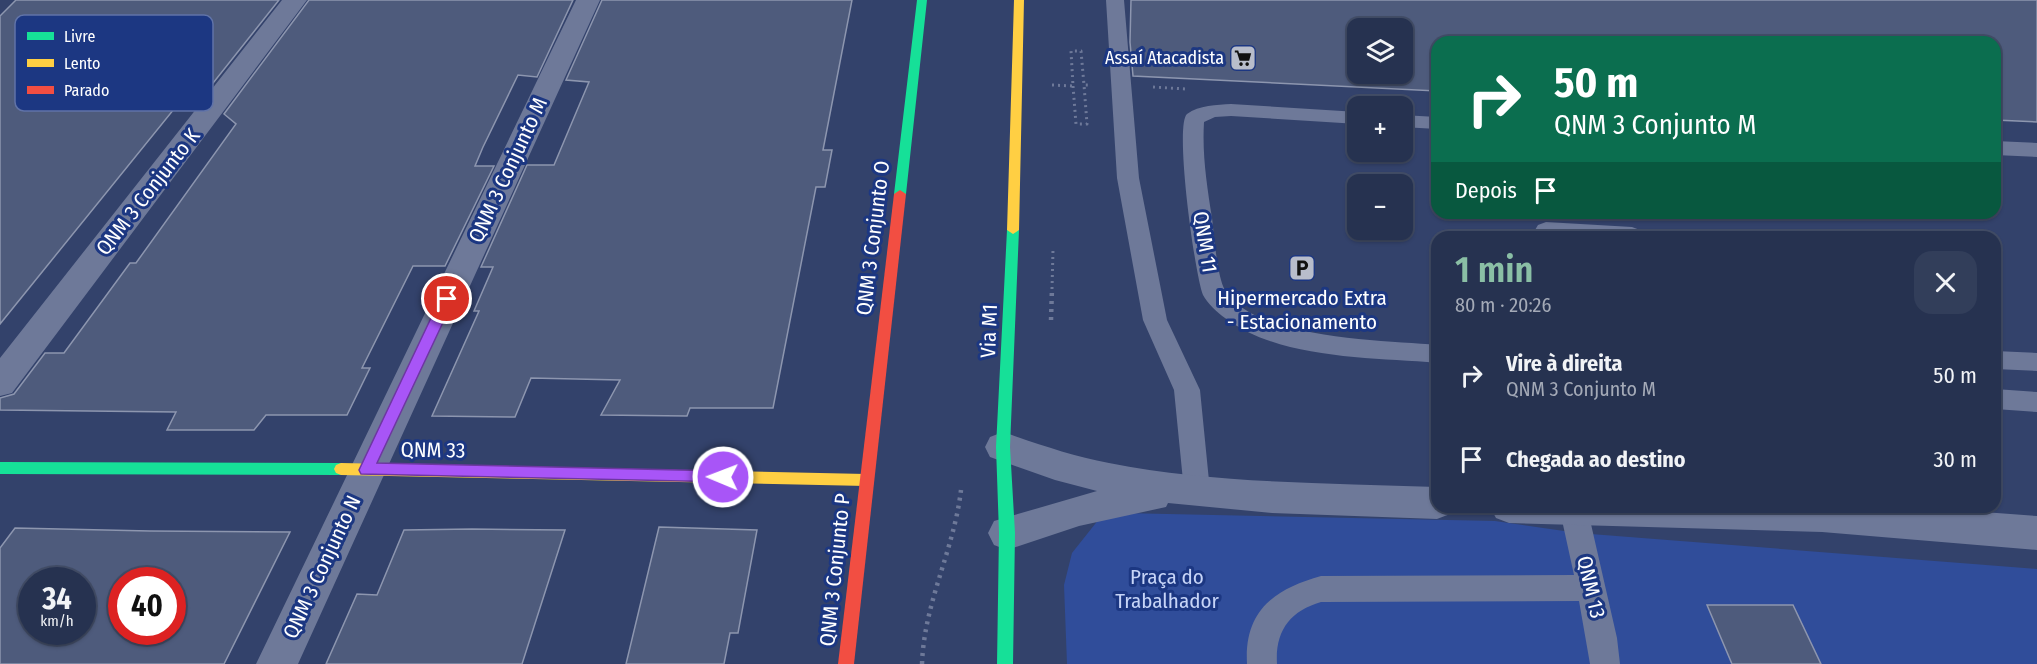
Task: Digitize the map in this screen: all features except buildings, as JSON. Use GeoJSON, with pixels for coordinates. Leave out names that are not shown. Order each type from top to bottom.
{"type":"FeatureCollection","features":[{"type":"Feature","properties":{"kind":"main road","name":"QNM 3 Conjunto O"},"geometry":{"type":"LineString","coordinates":[[866,480],[922,0]]}},
{"type":"Feature","properties":{"kind":"main road","name":"Via M1"},"geometry":{"type":"LineString","coordinates":[[1005,664],[1006,533],[1003,447],[1010,332],[1018,0]]}},
{"type":"Feature","properties":{"kind":"main road","name":"QNM 33"},"geometry":{"type":"LineString","coordinates":[[0,468],[366,470],[866,480]]}},
{"type":"Feature","properties":{"kind":"main road","name":"QNM 3 Conjunto P"},"geometry":{"type":"LineString","coordinates":[[846,664],[866,480]]}},
{"type":"Feature","properties":{"kind":"street","name":"QNM 3 Conjunto K"},"geometry":{"type":"LineString","coordinates":[[213,106],[295,0]]}},
{"type":"Feature","properties":{"kind":"street","name":"QNM 3 Conjunto M"},"geometry":{"type":"LineString","coordinates":[[366,470],[588,0]]}},
{"type":"Feature","properties":{"kind":"street","name":"QNM 3 Conjunto K"},"geometry":{"type":"LineString","coordinates":[[0,383],[210,111]]}},
{"type":"Feature","properties":{"kind":"street"},"geometry":{"type":"LineString","coordinates":[[1003,447],[1033,459],[1106,480],[1197,491],[1431,503]]}},
{"type":"Feature","properties":{"kind":"street","name":"QNM 3 Conjunto N"},"geometry":{"type":"LineString","coordinates":[[277,664],[366,470]]}},
{"type":"Feature","properties":{"kind":"street"},"geometry":{"type":"LineString","coordinates":[[1006,533],[1037,521],[1108,503],[1197,491]]}},
{"type":"Feature","properties":{"kind":"street"},"geometry":{"type":"LineString","coordinates":[[1856,513],[1950,516],[2037,533]]}},
{"type":"Feature","properties":{"kind":"lane"},"geometry":{"type":"LineString","coordinates":[[1115,0],[1128,178],[1155,320],[1187,390],[1197,491]]}},
{"type":"Feature","properties":{"kind":"lane","name":"QNM 11"},"geometry":{"type":"LineString","coordinates":[[1347,117],[1231,110],[1212,111],[1194,119],[1192,148],[1205,249],[1214,293],[1232,311],[1252,324],[1298,341],[1431,353]]}},
{"type":"Feature","properties":{"kind":"lane"},"geometry":{"type":"LineString","coordinates":[[1413,122],[1431,123]]}},
{"type":"Feature","properties":{"kind":"lane"},"geometry":{"type":"LineString","coordinates":[[2001,148],[2037,150]]}},
{"type":"Feature","properties":{"kind":"lane"},"geometry":{"type":"LineString","coordinates":[[1546,230],[1563,231]]}},
{"type":"Feature","properties":{"kind":"lane"},"geometry":{"type":"LineString","coordinates":[[2001,360],[2037,362]]}},
{"type":"Feature","properties":{"kind":"lane"},"geometry":{"type":"LineString","coordinates":[[2001,399],[2037,402]]}},
{"type":"Feature","properties":{"kind":"lane","name":"QNM 13"},"geometry":{"type":"LineString","coordinates":[[1574,513],[1605,664]]}},
{"type":"Feature","properties":{"kind":"lane"},"geometry":{"type":"LineString","coordinates":[[1262,664],[1260,650],[1269,623],[1290,600],[1321,589],[1591,588]]}},
{"type":"Feature","properties":{"kind":"path"},"geometry":{"type":"LineString","coordinates":[[1073,86],[1076,124],[1087,124],[1084,85]]}},
{"type":"Feature","properties":{"kind":"green space","name":"Praça do Trabalhador"},"geometry":{"type":"Polygon","coordinates":[[[1121,513],[1495,521],[1578,533],[2037,569],[2037,664],[1067,664],[1064,585],[1072,553],[1099,519],[1121,513]]]}},
{"type":"Feature","properties":{"kind":"traffic: fast"},"geometry":{"type":"LineString","coordinates":[[900,194],[922,0]]}},
{"type":"Feature","properties":{"kind":"traffic: fast"},"geometry":{"type":"LineString","coordinates":[[1005,664],[1007,533],[1003,447],[1013,230]]}},
{"type":"Feature","properties":{"kind":"traffic: fast"},"geometry":{"type":"LineString","coordinates":[[0,468],[341,469]]}},
{"type":"Feature","properties":{"kind":"traffic: slow"},"geometry":{"type":"LineString","coordinates":[[1013,230],[1019,0]]}},
{"type":"Feature","properties":{"kind":"traffic: slow"},"geometry":{"type":"LineString","coordinates":[[341,469],[866,480]]}},
{"type":"Feature","properties":{"kind":"traffic: jam"},"geometry":{"type":"LineString","coordinates":[[846,664],[900,194]]}},
{"type":"Feature","properties":{"kind":"place","name":"Assaí Atacadista"},"geometry":{"type":"Point","coordinates":[1243,58]}},
{"type":"Feature","properties":{"kind":"place","name":"Hipermercado Extra - Estacionamento"},"geometry":{"type":"Point","coordinates":[1302,268]}},
{"type":"Feature","properties":{"kind":"route"},"geometry":{"type":"LineString","coordinates":[[447,299],[366,470],[723,477]]}}]}
